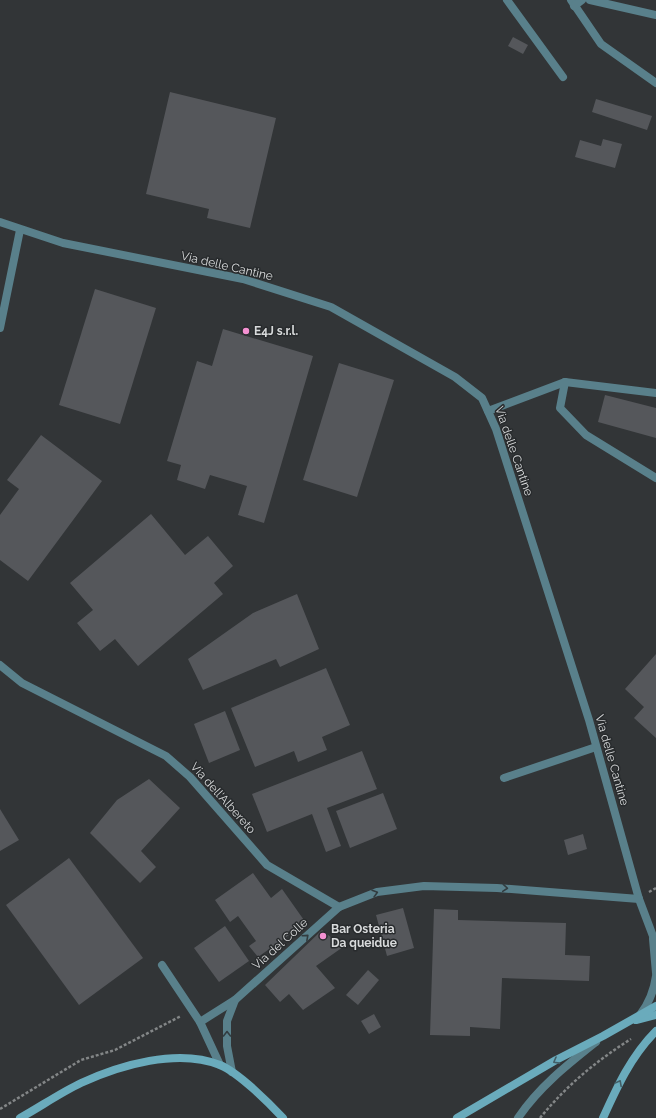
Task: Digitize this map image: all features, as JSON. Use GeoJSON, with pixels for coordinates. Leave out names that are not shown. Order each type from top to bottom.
{"type":"FeatureCollection","features":[{"type":"Feature","properties":{"kind":"main road"},"geometry":{"type":"LineString","coordinates":[[458,1118],[556,1060],[603,1036],[656,1006]]}},
{"type":"Feature","properties":{"kind":"main road"},"geometry":{"type":"LineString","coordinates":[[626,1022],[656,1015]]}},
{"type":"Feature","properties":{"kind":"main road"},"geometry":{"type":"LineString","coordinates":[[603,1118],[617,1086],[633,1059],[656,1031]]}},
{"type":"Feature","properties":{"kind":"main road"},"geometry":{"type":"LineString","coordinates":[[20,1118],[80,1084],[121,1068],[152,1061],[179,1058],[220,1065],[232,1072],[284,1117]]}},
{"type":"Feature","properties":{"kind":"street"},"geometry":{"type":"LineString","coordinates":[[507,0],[563,77]]}},
{"type":"Feature","properties":{"kind":"street"},"geometry":{"type":"LineString","coordinates":[[582,0],[572,3],[601,44],[656,83]]}},
{"type":"Feature","properties":{"kind":"street"},"geometry":{"type":"LineString","coordinates":[[590,0],[656,15]]}},
{"type":"Feature","properties":{"kind":"street","name":"Via delle Cantine"},"geometry":{"type":"LineString","coordinates":[[0,222],[20,230],[63,243],[243,279],[331,307],[455,377],[482,398],[496,429],[596,747],[639,899],[655,940],[656,973]]}},
{"type":"Feature","properties":{"kind":"street"},"geometry":{"type":"LineString","coordinates":[[0,328],[20,230]]}},
{"type":"Feature","properties":{"kind":"street"},"geometry":{"type":"LineString","coordinates":[[488,411],[565,382],[656,393]]}},
{"type":"Feature","properties":{"kind":"street"},"geometry":{"type":"LineString","coordinates":[[565,382],[560,408],[586,435],[656,478]]}},
{"type":"Feature","properties":{"kind":"street","name":"Via dell'Albereto"},"geometry":{"type":"LineString","coordinates":[[0,665],[22,683],[166,756],[190,777],[267,865],[339,907]]}},
{"type":"Feature","properties":{"kind":"street"},"geometry":{"type":"LineString","coordinates":[[504,778],[596,747]]}},
{"type":"Feature","properties":{"kind":"street","name":"Via del Colle"},"geometry":{"type":"LineString","coordinates":[[232,1072],[227,1046],[227,1021],[235,1000],[339,907],[377,892],[424,886],[497,888],[639,899]]}},
{"type":"Feature","properties":{"kind":"street"},"geometry":{"type":"LineString","coordinates":[[162,965],[200,1022],[220,1065]]}},
{"type":"Feature","properties":{"kind":"street"},"geometry":{"type":"LineString","coordinates":[[640,1015],[648,1005],[656,976]]}},
{"type":"Feature","properties":{"kind":"street"},"geometry":{"type":"LineString","coordinates":[[200,1022],[235,1000]]}},
{"type":"Feature","properties":{"kind":"street"},"geometry":{"type":"LineString","coordinates":[[518,1118],[527,1105],[556,1073],[603,1036]]}},
{"type":"Feature","properties":{"kind":"path"},"geometry":{"type":"LineString","coordinates":[[0,1109],[81,1060],[114,1050],[192,1010]]}},
{"type":"Feature","properties":{"kind":"path"},"geometry":{"type":"LineString","coordinates":[[540,1118],[563,1091],[586,1070],[633,1038]]}},
{"type":"Feature","properties":{"kind":"building"},"geometry":{"type":"Polygon","coordinates":[[[513,37],[528,45],[523,54],[508,46],[513,37]]]}},
{"type":"Feature","properties":{"kind":"building"},"geometry":{"type":"Polygon","coordinates":[[[170,92],[276,118],[250,228],[207,218],[209,209],[146,194],[170,92]]]}},
{"type":"Feature","properties":{"kind":"building"},"geometry":{"type":"Polygon","coordinates":[[[596,99],[652,116],[647,130],[592,112],[596,99]]]}},
{"type":"Feature","properties":{"kind":"building"},"geometry":{"type":"Polygon","coordinates":[[[603,139],[622,144],[615,168],[575,157],[580,140],[601,146],[603,139]]]}},
{"type":"Feature","properties":{"kind":"building"},"geometry":{"type":"Polygon","coordinates":[[[95,289],[156,308],[120,424],[59,405],[95,289]]]}},
{"type":"Feature","properties":{"kind":"building"},"geometry":{"type":"Polygon","coordinates":[[[223,329],[313,356],[264,523],[238,515],[247,486],[210,475],[205,489],[177,480],[181,465],[167,461],[197,361],[212,366],[223,329]]]}},
{"type":"Feature","properties":{"kind":"building"},"geometry":{"type":"Polygon","coordinates":[[[339,363],[394,380],[357,497],[303,480],[339,363]]]}},
{"type":"Feature","properties":{"kind":"building"},"geometry":{"type":"Polygon","coordinates":[[[605,395],[656,408],[656,438],[598,422],[605,395]]]}},
{"type":"Feature","properties":{"kind":"building"},"geometry":{"type":"Polygon","coordinates":[[[41,435],[102,481],[28,581],[0,560],[0,515],[19,489],[7,480],[41,435]]]}},
{"type":"Feature","properties":{"kind":"building"},"geometry":{"type":"Polygon","coordinates":[[[151,514],[185,555],[208,536],[233,566],[214,583],[223,594],[138,666],[115,639],[100,651],[77,623],[93,610],[70,583],[151,514]]]}},
{"type":"Feature","properties":{"kind":"building"},"geometry":{"type":"Polygon","coordinates":[[[297,594],[319,649],[280,667],[276,659],[203,690],[188,659],[253,613],[297,594]]]}},
{"type":"Feature","properties":{"kind":"building"},"geometry":{"type":"Polygon","coordinates":[[[656,654],[656,738],[634,718],[644,707],[625,689],[656,654]]]}},
{"type":"Feature","properties":{"kind":"building"},"geometry":{"type":"Polygon","coordinates":[[[326,668],[350,725],[322,737],[327,750],[298,762],[294,751],[255,767],[231,708],[326,668]]]}},
{"type":"Feature","properties":{"kind":"building"},"geometry":{"type":"Polygon","coordinates":[[[225,711],[240,750],[209,763],[194,724],[225,711]]]}},
{"type":"Feature","properties":{"kind":"building"},"geometry":{"type":"Polygon","coordinates":[[[362,751],[377,789],[327,808],[341,846],[326,852],[312,814],[267,832],[252,794],[362,751]]]}},
{"type":"Feature","properties":{"kind":"building"},"geometry":{"type":"Polygon","coordinates":[[[149,779],[180,808],[141,851],[156,867],[140,883],[90,833],[117,800],[149,779]]]}},
{"type":"Feature","properties":{"kind":"building"},"geometry":{"type":"Polygon","coordinates":[[[383,793],[397,829],[350,848],[336,811],[383,793]]]}},
{"type":"Feature","properties":{"kind":"building"},"geometry":{"type":"Polygon","coordinates":[[[0,809],[19,840],[0,851],[0,809]]]}},
{"type":"Feature","properties":{"kind":"building"},"geometry":{"type":"Polygon","coordinates":[[[583,834],[587,849],[568,855],[564,840],[583,834]]]}},
{"type":"Feature","properties":{"kind":"building"},"geometry":{"type":"Polygon","coordinates":[[[69,858],[143,958],[79,1005],[6,905],[69,858]]]}},
{"type":"Feature","properties":{"kind":"building"},"geometry":{"type":"Polygon","coordinates":[[[253,873],[271,898],[282,889],[306,923],[258,957],[249,946],[256,941],[238,916],[230,922],[215,900],[253,873]]]}},
{"type":"Feature","properties":{"kind":"building"},"geometry":{"type":"Polygon","coordinates":[[[403,908],[414,948],[387,956],[376,915],[403,908]]]}},
{"type":"Feature","properties":{"kind":"building"},"geometry":{"type":"Polygon","coordinates":[[[434,909],[458,910],[458,920],[566,923],[565,955],[590,956],[589,981],[502,978],[500,1029],[470,1027],[470,1036],[430,1035],[434,909]]]}},
{"type":"Feature","properties":{"kind":"building"},"geometry":{"type":"Polygon","coordinates":[[[225,926],[249,961],[219,982],[194,948],[225,926]]]}},
{"type":"Feature","properties":{"kind":"building"},"geometry":{"type":"Polygon","coordinates":[[[322,930],[343,947],[316,966],[335,988],[303,1010],[289,994],[280,1002],[265,985],[322,930]]]}},
{"type":"Feature","properties":{"kind":"building"},"geometry":{"type":"Polygon","coordinates":[[[368,970],[379,980],[358,1005],[346,995],[368,970]]]}},
{"type":"Feature","properties":{"kind":"building"},"geometry":{"type":"Polygon","coordinates":[[[374,1014],[381,1027],[369,1034],[361,1021],[374,1014]]]}},
{"type":"Feature","properties":{"kind":"place","name":"E4J s.r.l."},"geometry":{"type":"Point","coordinates":[246,331]}},
{"type":"Feature","properties":{"kind":"place","name":"Bar Osteria Da queidue"},"geometry":{"type":"Point","coordinates":[323,936]}}]}
